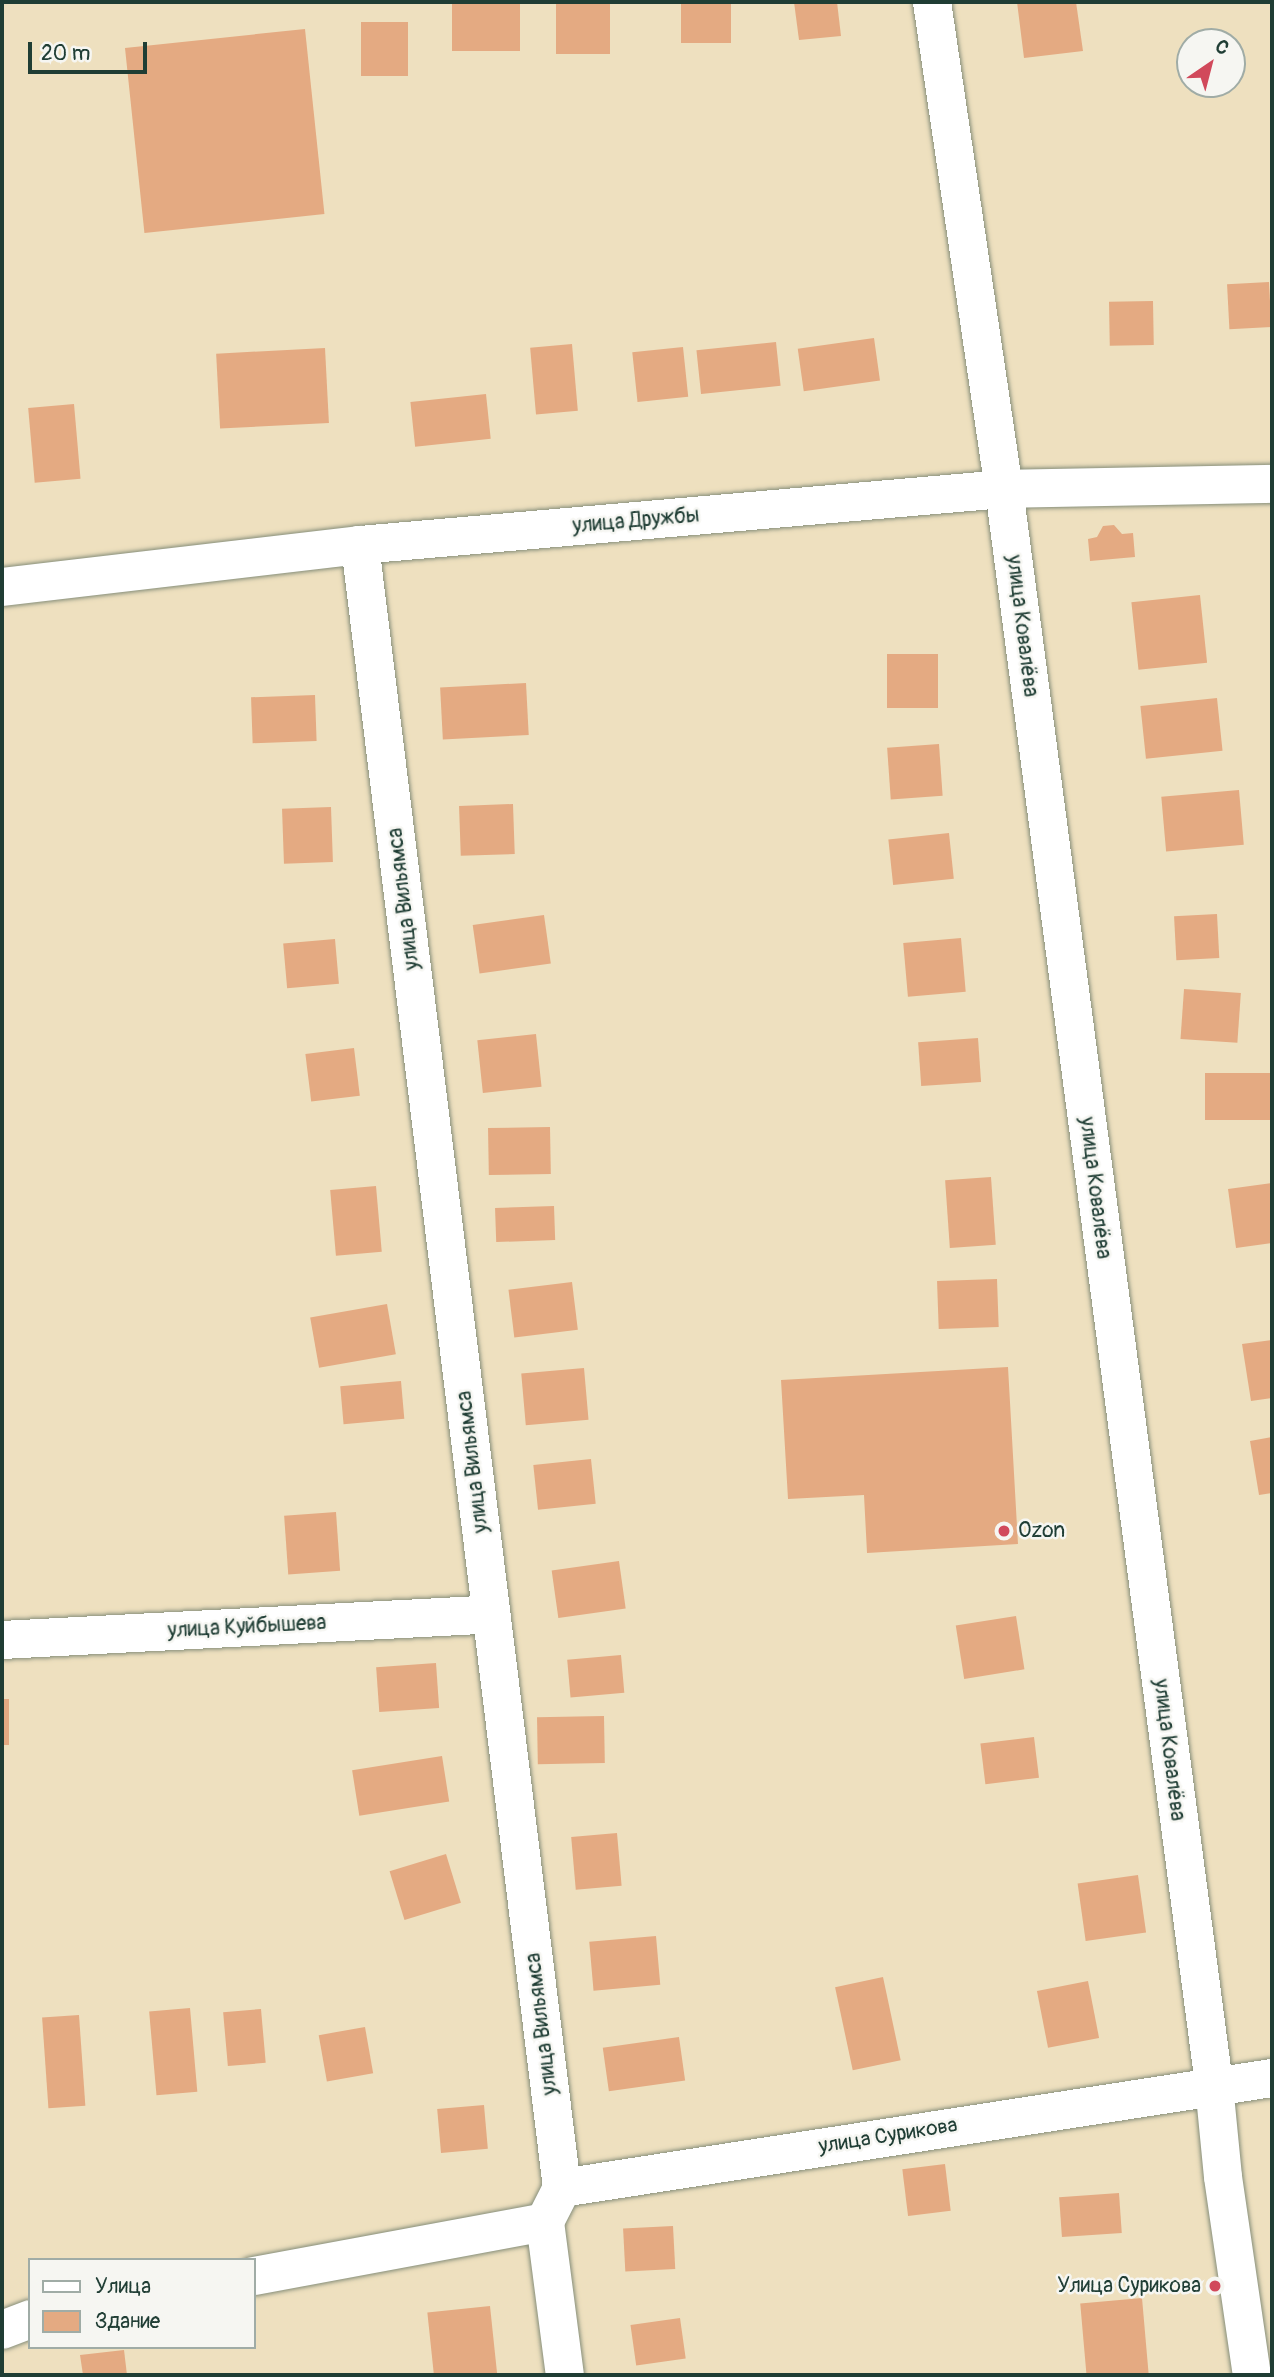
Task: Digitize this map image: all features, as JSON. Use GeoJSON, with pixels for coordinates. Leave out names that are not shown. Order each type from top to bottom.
{"type":"FeatureCollection","features":[{"type":"Feature","properties":{"kind":"street","name":"улица Ковалёва"},"geometry":{"type":"LineString","coordinates":[[932,2],[1004,489],[1214,2085],[1223,2178],[1252,2375]]}},
{"type":"Feature","properties":{"kind":"street","name":"улица Дружбы"},"geometry":{"type":"LineString","coordinates":[[2,587],[360,545],[1004,489],[1272,484]]}},
{"type":"Feature","properties":{"kind":"street","name":"улица Вильямса"},"geometry":{"type":"LineString","coordinates":[[360,545],[491,1614],[554,2205],[565,2375]]}},
{"type":"Feature","properties":{"kind":"street","name":"улица Куйбышева"},"geometry":{"type":"LineString","coordinates":[[2,1640],[491,1614]]}},
{"type":"Feature","properties":{"kind":"street","name":"улица Сурикова"},"geometry":{"type":"LineString","coordinates":[[256,2276],[554,2205],[1214,2085],[1272,2078]]}},
{"type":"Feature","properties":{"kind":"street"},"geometry":{"type":"LineString","coordinates":[[2,2330],[28,2320]]}},
{"type":"Feature","properties":{"kind":"building"},"geometry":{"type":"Polygon","coordinates":[[[452,2],[520,2],[520,51],[452,51],[452,2]]]}},
{"type":"Feature","properties":{"kind":"building"},"geometry":{"type":"Polygon","coordinates":[[[556,2],[610,2],[610,54],[556,54],[556,2]]]}},
{"type":"Feature","properties":{"kind":"building"},"geometry":{"type":"Polygon","coordinates":[[[681,2],[731,2],[731,43],[681,43],[681,2]]]}},
{"type":"Feature","properties":{"kind":"building"},"geometry":{"type":"Polygon","coordinates":[[[794,2],[837,2],[841,36],[799,40],[794,2]]]}},
{"type":"Feature","properties":{"kind":"building"},"geometry":{"type":"Polygon","coordinates":[[[1017,2],[1076,2],[1083,51],[1024,58],[1017,2]]]}},
{"type":"Feature","properties":{"kind":"building"},"geometry":{"type":"Polygon","coordinates":[[[361,22],[408,22],[408,76],[361,76],[361,22]]]}},
{"type":"Feature","properties":{"kind":"building"},"geometry":{"type":"Polygon","coordinates":[[[305,29],[324,214],[144,233],[125,48],[305,29]]]}},
{"type":"Feature","properties":{"kind":"building"},"geometry":{"type":"Polygon","coordinates":[[[1269,282],[1271,327],[1229,329],[1227,284],[1269,282]]]}},
{"type":"Feature","properties":{"kind":"building"},"geometry":{"type":"Polygon","coordinates":[[[1153,301],[1154,345],[1110,346],[1109,302],[1153,301]]]}},
{"type":"Feature","properties":{"kind":"building"},"geometry":{"type":"Polygon","coordinates":[[[874,338],[880,381],[804,391],[798,349],[874,338]]]}},
{"type":"Feature","properties":{"kind":"building"},"geometry":{"type":"Polygon","coordinates":[[[776,342],[781,386],[701,394],[696,350],[776,342]]]}},
{"type":"Feature","properties":{"kind":"building"},"geometry":{"type":"Polygon","coordinates":[[[572,344],[578,411],[536,414],[530,348],[572,344]]]}},
{"type":"Feature","properties":{"kind":"building"},"geometry":{"type":"Polygon","coordinates":[[[683,347],[688,397],[638,402],[632,352],[683,347]]]}},
{"type":"Feature","properties":{"kind":"building"},"geometry":{"type":"Polygon","coordinates":[[[325,348],[329,423],[220,429],[216,354],[325,348]]]}},
{"type":"Feature","properties":{"kind":"building"},"geometry":{"type":"Polygon","coordinates":[[[486,394],[491,439],[415,447],[410,402],[486,394]]]}},
{"type":"Feature","properties":{"kind":"building"},"geometry":{"type":"Polygon","coordinates":[[[74,404],[81,479],[35,483],[28,408],[74,404]]]}},
{"type":"Feature","properties":{"kind":"building"},"geometry":{"type":"Polygon","coordinates":[[[1114,525],[1122,534],[1133,533],[1135,557],[1090,561],[1088,539],[1097,537],[1103,526],[1114,525]]]}},
{"type":"Feature","properties":{"kind":"building"},"geometry":{"type":"Polygon","coordinates":[[[1200,595],[1207,663],[1138,670],[1131,602],[1200,595]]]}},
{"type":"Feature","properties":{"kind":"building"},"geometry":{"type":"Polygon","coordinates":[[[887,654],[938,654],[938,708],[887,708],[887,654]]]}},
{"type":"Feature","properties":{"kind":"building"},"geometry":{"type":"Polygon","coordinates":[[[526,683],[529,735],[443,739],[440,688],[526,683]]]}},
{"type":"Feature","properties":{"kind":"building"},"geometry":{"type":"Polygon","coordinates":[[[315,695],[317,741],[253,743],[251,697],[315,695]]]}},
{"type":"Feature","properties":{"kind":"building"},"geometry":{"type":"Polygon","coordinates":[[[1217,698],[1223,751],[1146,759],[1140,706],[1217,698]]]}},
{"type":"Feature","properties":{"kind":"building"},"geometry":{"type":"Polygon","coordinates":[[[939,744],[943,796],[891,800],[887,748],[939,744]]]}},
{"type":"Feature","properties":{"kind":"building"},"geometry":{"type":"Polygon","coordinates":[[[1239,790],[1244,845],[1166,852],[1161,797],[1239,790]]]}},
{"type":"Feature","properties":{"kind":"building"},"geometry":{"type":"Polygon","coordinates":[[[513,804],[515,854],[461,856],[459,806],[513,804]]]}},
{"type":"Feature","properties":{"kind":"building"},"geometry":{"type":"Polygon","coordinates":[[[331,807],[333,862],[284,864],[282,809],[331,807]]]}},
{"type":"Feature","properties":{"kind":"building"},"geometry":{"type":"Polygon","coordinates":[[[949,833],[954,879],[893,885],[888,839],[949,833]]]}},
{"type":"Feature","properties":{"kind":"building"},"geometry":{"type":"Polygon","coordinates":[[[1217,914],[1219,958],[1176,960],[1174,916],[1217,914]]]}},
{"type":"Feature","properties":{"kind":"building"},"geometry":{"type":"Polygon","coordinates":[[[544,915],[551,964],[480,974],[473,925],[544,915]]]}},
{"type":"Feature","properties":{"kind":"building"},"geometry":{"type":"Polygon","coordinates":[[[961,938],[966,992],[908,997],[903,943],[961,938]]]}},
{"type":"Feature","properties":{"kind":"building"},"geometry":{"type":"Polygon","coordinates":[[[335,939],[339,984],[287,988],[283,944],[335,939]]]}},
{"type":"Feature","properties":{"kind":"building"},"geometry":{"type":"Polygon","coordinates":[[[1184,989],[1241,993],[1237,1043],[1181,1039],[1184,989]]]}},
{"type":"Feature","properties":{"kind":"building"},"geometry":{"type":"Polygon","coordinates":[[[536,1034],[542,1087],[483,1093],[477,1040],[536,1034]]]}},
{"type":"Feature","properties":{"kind":"building"},"geometry":{"type":"Polygon","coordinates":[[[978,1038],[981,1082],[921,1086],[918,1042],[978,1038]]]}},
{"type":"Feature","properties":{"kind":"building"},"geometry":{"type":"Polygon","coordinates":[[[354,1048],[360,1096],[311,1102],[305,1054],[354,1048]]]}},
{"type":"Feature","properties":{"kind":"building"},"geometry":{"type":"Polygon","coordinates":[[[1205,1073],[1272,1073],[1272,1120],[1205,1120],[1205,1073]]]}},
{"type":"Feature","properties":{"kind":"building"},"geometry":{"type":"Polygon","coordinates":[[[550,1127],[551,1174],[489,1175],[488,1128],[550,1127]]]}},
{"type":"Feature","properties":{"kind":"building"},"geometry":{"type":"Polygon","coordinates":[[[991,1177],[996,1245],[950,1248],[945,1180],[991,1177]]]}},
{"type":"Feature","properties":{"kind":"building"},"geometry":{"type":"Polygon","coordinates":[[[1272,1183],[1272,1243],[1236,1248],[1228,1189],[1272,1183]]]}},
{"type":"Feature","properties":{"kind":"building"},"geometry":{"type":"Polygon","coordinates":[[[376,1186],[382,1252],[336,1256],[330,1190],[376,1186]]]}},
{"type":"Feature","properties":{"kind":"building"},"geometry":{"type":"Polygon","coordinates":[[[554,1206],[555,1240],[496,1242],[495,1208],[554,1206]]]}},
{"type":"Feature","properties":{"kind":"building"},"geometry":{"type":"Polygon","coordinates":[[[997,1279],[999,1327],[939,1329],[937,1281],[997,1279]]]}},
{"type":"Feature","properties":{"kind":"building"},"geometry":{"type":"Polygon","coordinates":[[[572,1282],[578,1330],[514,1337],[508,1290],[572,1282]]]}},
{"type":"Feature","properties":{"kind":"building"},"geometry":{"type":"Polygon","coordinates":[[[387,1304],[396,1354],[319,1368],[310,1318],[387,1304]]]}},
{"type":"Feature","properties":{"kind":"building"},"geometry":{"type":"Polygon","coordinates":[[[1272,1340],[1272,1398],[1251,1401],[1242,1344],[1272,1340]]]}},
{"type":"Feature","properties":{"kind":"building"},"geometry":{"type":"Polygon","coordinates":[[[1008,1367],[1018,1544],[867,1553],[864,1495],[788,1499],[781,1380],[1008,1367]]]}},
{"type":"Feature","properties":{"kind":"building"},"geometry":{"type":"Polygon","coordinates":[[[584,1368],[589,1420],[526,1425],[521,1373],[584,1368]]]}},
{"type":"Feature","properties":{"kind":"building"},"geometry":{"type":"Polygon","coordinates":[[[401,1381],[404,1419],[344,1424],[340,1386],[401,1381]]]}},
{"type":"Feature","properties":{"kind":"building"},"geometry":{"type":"Polygon","coordinates":[[[1272,1437],[1272,1493],[1259,1495],[1250,1441],[1272,1437]]]}},
{"type":"Feature","properties":{"kind":"building"},"geometry":{"type":"Polygon","coordinates":[[[591,1459],[596,1504],[538,1510],[533,1465],[591,1459]]]}},
{"type":"Feature","properties":{"kind":"building"},"geometry":{"type":"Polygon","coordinates":[[[336,1512],[340,1571],[288,1574],[284,1516],[336,1512]]]}},
{"type":"Feature","properties":{"kind":"building"},"geometry":{"type":"Polygon","coordinates":[[[619,1561],[626,1609],[558,1618],[552,1570],[619,1561]]]}},
{"type":"Feature","properties":{"kind":"building"},"geometry":{"type":"Polygon","coordinates":[[[1016,1616],[1024,1669],[964,1679],[956,1626],[1016,1616]]]}},
{"type":"Feature","properties":{"kind":"building"},"geometry":{"type":"Polygon","coordinates":[[[621,1655],[624,1693],[571,1698],[567,1660],[621,1655]]]}},
{"type":"Feature","properties":{"kind":"building"},"geometry":{"type":"Polygon","coordinates":[[[436,1663],[439,1708],[379,1712],[376,1667],[436,1663]]]}},
{"type":"Feature","properties":{"kind":"building"},"geometry":{"type":"Polygon","coordinates":[[[2,1699],[9,1699],[9,1745],[2,1745],[2,1699]]]}},
{"type":"Feature","properties":{"kind":"building"},"geometry":{"type":"Polygon","coordinates":[[[604,1716],[605,1763],[538,1764],[537,1717],[604,1716]]]}},
{"type":"Feature","properties":{"kind":"building"},"geometry":{"type":"Polygon","coordinates":[[[1034,1737],[1039,1778],[985,1784],[980,1744],[1034,1737]]]}},
{"type":"Feature","properties":{"kind":"building"},"geometry":{"type":"Polygon","coordinates":[[[442,1756],[449,1801],[359,1816],[352,1770],[442,1756]]]}},
{"type":"Feature","properties":{"kind":"building"},"geometry":{"type":"Polygon","coordinates":[[[617,1833],[622,1886],[576,1890],[571,1837],[617,1833]]]}},
{"type":"Feature","properties":{"kind":"building"},"geometry":{"type":"Polygon","coordinates":[[[446,1854],[461,1903],[404,1920],[390,1871],[446,1854]]]}},
{"type":"Feature","properties":{"kind":"building"},"geometry":{"type":"Polygon","coordinates":[[[1138,1875],[1146,1932],[1086,1941],[1078,1883],[1138,1875]]]}},
{"type":"Feature","properties":{"kind":"building"},"geometry":{"type":"Polygon","coordinates":[[[656,1936],[660,1985],[594,1991],[589,1942],[656,1936]]]}},
{"type":"Feature","properties":{"kind":"building"},"geometry":{"type":"Polygon","coordinates":[[[883,1977],[901,2060],[853,2070],[835,1987],[883,1977]]]}},
{"type":"Feature","properties":{"kind":"building"},"geometry":{"type":"Polygon","coordinates":[[[1088,1981],[1099,2038],[1048,2048],[1037,1991],[1088,1981]]]}},
{"type":"Feature","properties":{"kind":"building"},"geometry":{"type":"Polygon","coordinates":[[[190,2008],[197,2092],[156,2095],[149,2012],[190,2008]]]}},
{"type":"Feature","properties":{"kind":"building"},"geometry":{"type":"Polygon","coordinates":[[[261,2009],[266,2063],[228,2066],[223,2012],[261,2009]]]}},
{"type":"Feature","properties":{"kind":"building"},"geometry":{"type":"Polygon","coordinates":[[[79,2015],[85,2106],[48,2108],[42,2018],[79,2015]]]}},
{"type":"Feature","properties":{"kind":"building"},"geometry":{"type":"Polygon","coordinates":[[[365,2027],[373,2073],[327,2081],[319,2035],[365,2027]]]}},
{"type":"Feature","properties":{"kind":"building"},"geometry":{"type":"Polygon","coordinates":[[[679,2037],[685,2081],[609,2091],[603,2048],[679,2037]]]}},
{"type":"Feature","properties":{"kind":"building"},"geometry":{"type":"Polygon","coordinates":[[[484,2105],[488,2149],[441,2153],[437,2109],[484,2105]]]}},
{"type":"Feature","properties":{"kind":"building"},"geometry":{"type":"Polygon","coordinates":[[[945,2164],[951,2211],[908,2216],[902,2169],[945,2164]]]}},
{"type":"Feature","properties":{"kind":"building"},"geometry":{"type":"Polygon","coordinates":[[[1119,2193],[1122,2233],[1062,2237],[1059,2197],[1119,2193]]]}},
{"type":"Feature","properties":{"kind":"building"},"geometry":{"type":"Polygon","coordinates":[[[673,2226],[675,2269],[625,2272],[623,2229],[673,2226]]]}},
{"type":"Feature","properties":{"kind":"building"},"geometry":{"type":"Polygon","coordinates":[[[1142,2298],[1149,2375],[1086,2375],[1080,2303],[1142,2298]]]}},
{"type":"Feature","properties":{"kind":"building"},"geometry":{"type":"Polygon","coordinates":[[[490,2306],[497,2375],[434,2375],[427,2313],[490,2306]]]}},
{"type":"Feature","properties":{"kind":"building"},"geometry":{"type":"Polygon","coordinates":[[[680,2318],[686,2359],[636,2366],[630,2325],[680,2318]]]}},
{"type":"Feature","properties":{"kind":"building"},"geometry":{"type":"Polygon","coordinates":[[[124,2350],[127,2375],[83,2375],[80,2355],[124,2350]]]}},
{"type":"Feature","properties":{"kind":"place","name":"Ozon"},"geometry":{"type":"Point","coordinates":[1004,1531]}},
{"type":"Feature","properties":{"kind":"place","name":"Улица Сурикова"},"geometry":{"type":"Point","coordinates":[1215,2286]}}]}
